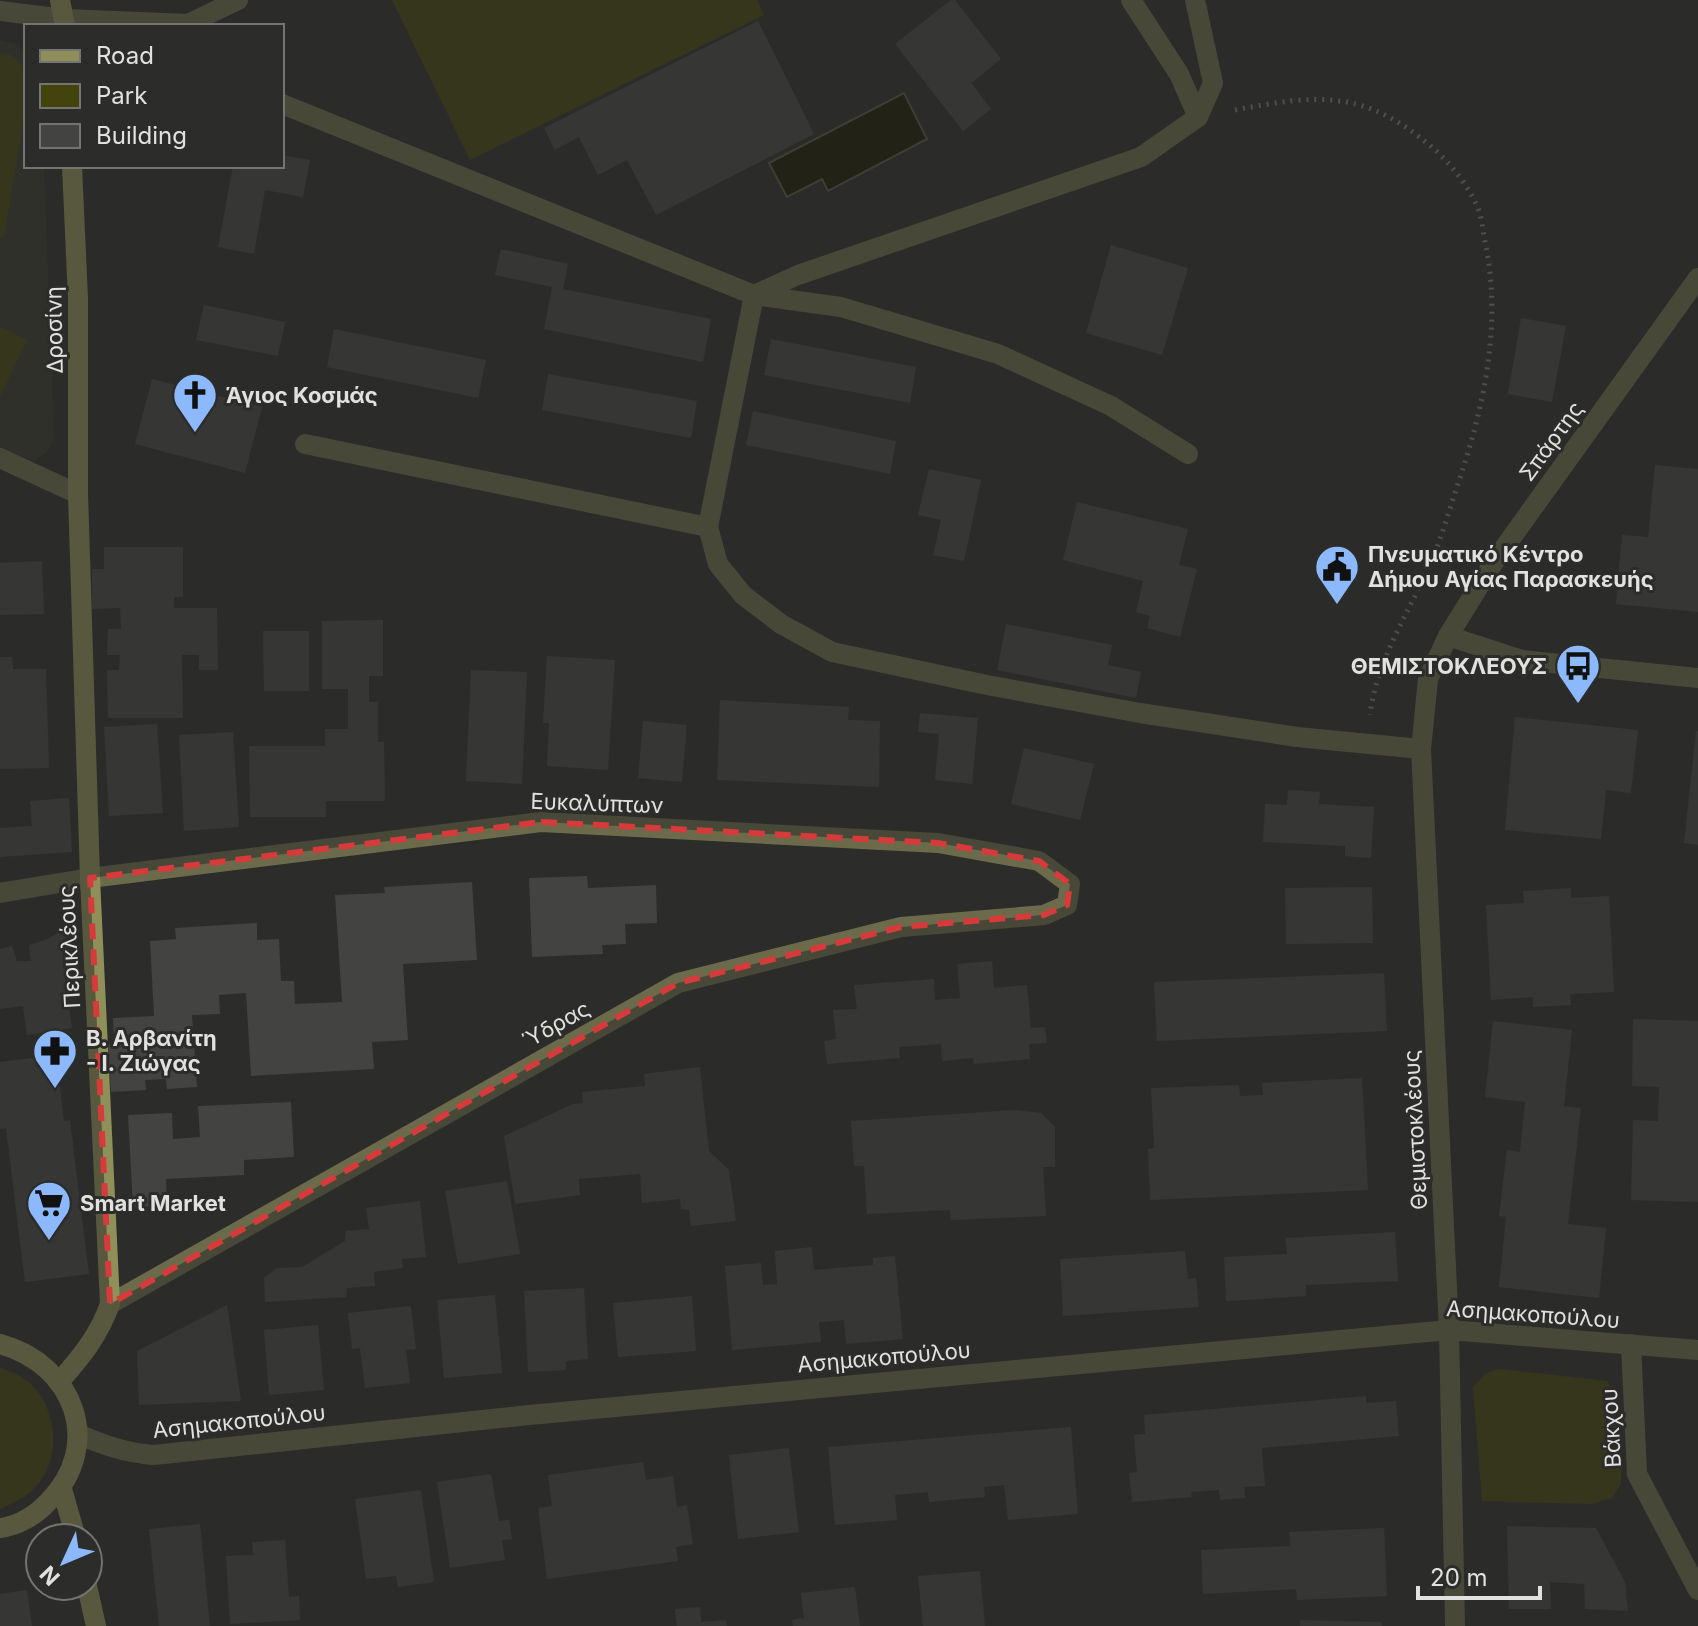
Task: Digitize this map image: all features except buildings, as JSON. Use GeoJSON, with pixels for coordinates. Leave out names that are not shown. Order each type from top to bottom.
{"type":"FeatureCollection","features":[{"type":"Feature","properties":{"kind":"street"},"geometry":{"type":"LineString","coordinates":[[190,24],[238,0]]}},
{"type":"Feature","properties":{"kind":"street"},"geometry":{"type":"LineString","coordinates":[[1131,0],[1179,74],[1198,117]]}},
{"type":"Feature","properties":{"kind":"street"},"geometry":{"type":"LineString","coordinates":[[754,295],[798,275],[1141,157],[1198,117],[1213,83],[1195,0]]}},
{"type":"Feature","properties":{"kind":"street"},"geometry":{"type":"LineString","coordinates":[[0,11],[176,24]]}},
{"type":"Feature","properties":{"kind":"street"},"geometry":{"type":"LineString","coordinates":[[284,105],[754,295],[841,307],[998,354],[1111,406],[1188,454]]}},
{"type":"Feature","properties":{"kind":"street","name":"Δροσίνη"},"geometry":{"type":"LineString","coordinates":[[72,168],[78,299],[78,494]]}},
{"type":"Feature","properties":{"kind":"street","name":"Σπάρτης"},"geometry":{"type":"LineString","coordinates":[[1448,636],[1494,562],[1698,278]]}},
{"type":"Feature","properties":{"kind":"street"},"geometry":{"type":"LineString","coordinates":[[754,295],[708,527],[718,564],[743,595],[781,624],[832,652],[987,685],[1297,737],[1421,749]]}},
{"type":"Feature","properties":{"kind":"street"},"geometry":{"type":"LineString","coordinates":[[305,444],[708,527]]}},
{"type":"Feature","properties":{"kind":"street"},"geometry":{"type":"LineString","coordinates":[[0,458],[78,494]]}},
{"type":"Feature","properties":{"kind":"street","name":"Περικλέους"},"geometry":{"type":"LineString","coordinates":[[60,1381],[87,1351],[101,1329],[110,1304],[90,878],[78,494]]}},
{"type":"Feature","properties":{"kind":"street"},"geometry":{"type":"LineString","coordinates":[[1448,636],[1522,660],[1698,678]]}},
{"type":"Feature","properties":{"kind":"street","name":"Θεμιστοκλέους"},"geometry":{"type":"LineString","coordinates":[[1448,636],[1428,679],[1421,749],[1449,1330],[1455,1626]]}},
{"type":"Feature","properties":{"kind":"street","name":"Ευκαλύπτων"},"geometry":{"type":"LineString","coordinates":[[0,893],[90,878],[541,822],[938,843],[1039,861],[1070,884],[1067,905]]}},
{"type":"Feature","properties":{"kind":"street","name":"Ύδρας"},"geometry":{"type":"LineString","coordinates":[[110,1304],[678,983],[901,927],[1044,915],[1067,905]]}},
{"type":"Feature","properties":{"kind":"street","name":"Ασημακοπούλου"},"geometry":{"type":"LineString","coordinates":[[78,1434],[131,1453],[154,1455],[545,1413],[1449,1330],[1698,1350]]}},
{"type":"Feature","properties":{"kind":"street"},"geometry":{"type":"LineString","coordinates":[[0,1344],[18,1349],[41,1362],[60,1381],[73,1406],[78,1434],[74,1463],[62,1489],[37,1514],[0,1528]]}},
{"type":"Feature","properties":{"kind":"street","name":"Βάκχου"},"geometry":{"type":"LineString","coordinates":[[1631,1344],[1637,1474],[1698,1590]]}},
{"type":"Feature","properties":{"kind":"street"},"geometry":{"type":"LineString","coordinates":[[62,1489],[71,1522]]}},
{"type":"Feature","properties":{"kind":"street"},"geometry":{"type":"LineString","coordinates":[[91,1602],[96,1626]]}},
{"type":"Feature","properties":{"kind":"path"},"geometry":{"type":"LineString","coordinates":[[1198,117],[1283,101],[1332,98],[1380,111],[1416,134],[1451,164],[1479,210],[1489,265],[1492,313],[1490,361],[1481,412],[1435,552],[1373,689],[1368,744]]}},
{"type":"Feature","properties":{"kind":"highlighted area"},"geometry":{"type":"Polygon","coordinates":[[[541,822],[938,843],[1039,861],[1070,884],[1067,905],[1044,915],[901,927],[678,983],[110,1304],[90,878],[541,822]]]}},
{"type":"Feature","properties":{"kind":"shaded area"},"geometry":{"type":"Polygon","coordinates":[[[0,40],[16,44],[24,52],[24,168],[44,168],[54,438],[47,452],[34,460],[0,450],[0,40]]]}},
{"type":"Feature","properties":{"kind":"shaded area"},"geometry":{"type":"Polygon","coordinates":[[[904,93],[927,139],[828,191],[822,179],[787,197],[769,163],[904,93]]]}},
{"type":"Feature","properties":{"kind":"green space"},"geometry":{"type":"Polygon","coordinates":[[[392,0],[757,0],[764,15],[470,160],[392,0]]]}},
{"type":"Feature","properties":{"kind":"green space"},"geometry":{"type":"Polygon","coordinates":[[[0,53],[11,55],[24,66],[24,116],[4,237],[0,237],[0,53]]]}},
{"type":"Feature","properties":{"kind":"green space"},"geometry":{"type":"Polygon","coordinates":[[[0,327],[27,340],[0,397],[0,327]]]}},
{"type":"Feature","properties":{"kind":"green space"},"geometry":{"type":"Polygon","coordinates":[[[0,1368],[21,1376],[35,1389],[51,1418],[53,1435],[48,1468],[40,1482],[25,1496],[0,1509],[0,1368]]]}},
{"type":"Feature","properties":{"kind":"green space"},"geometry":{"type":"Polygon","coordinates":[[[1498,1369],[1607,1381],[1617,1399],[1621,1444],[1621,1484],[1612,1498],[1591,1504],[1482,1501],[1473,1387],[1485,1374],[1498,1369]]]}},
{"type":"Feature","properties":{"kind":"place","name":"Άγιος Κοσμάς"},"geometry":{"type":"Point","coordinates":[195,434]}},
{"type":"Feature","properties":{"kind":"place","name":"Πνευματικό Κέντρο Δήμου Αγίας Παρασκευής"},"geometry":{"type":"Point","coordinates":[1337,606]}},
{"type":"Feature","properties":{"kind":"place","name":"ΘΕΜΙΣΤΟΚΛΕΟΥΣ"},"geometry":{"type":"Point","coordinates":[1578,705]}},
{"type":"Feature","properties":{"kind":"place","name":"Β. Αρβανίτη - Ι. Ζιώγας"},"geometry":{"type":"Point","coordinates":[55,1090]}},
{"type":"Feature","properties":{"kind":"place","name":"Smart Market"},"geometry":{"type":"Point","coordinates":[49,1242]}}]}
